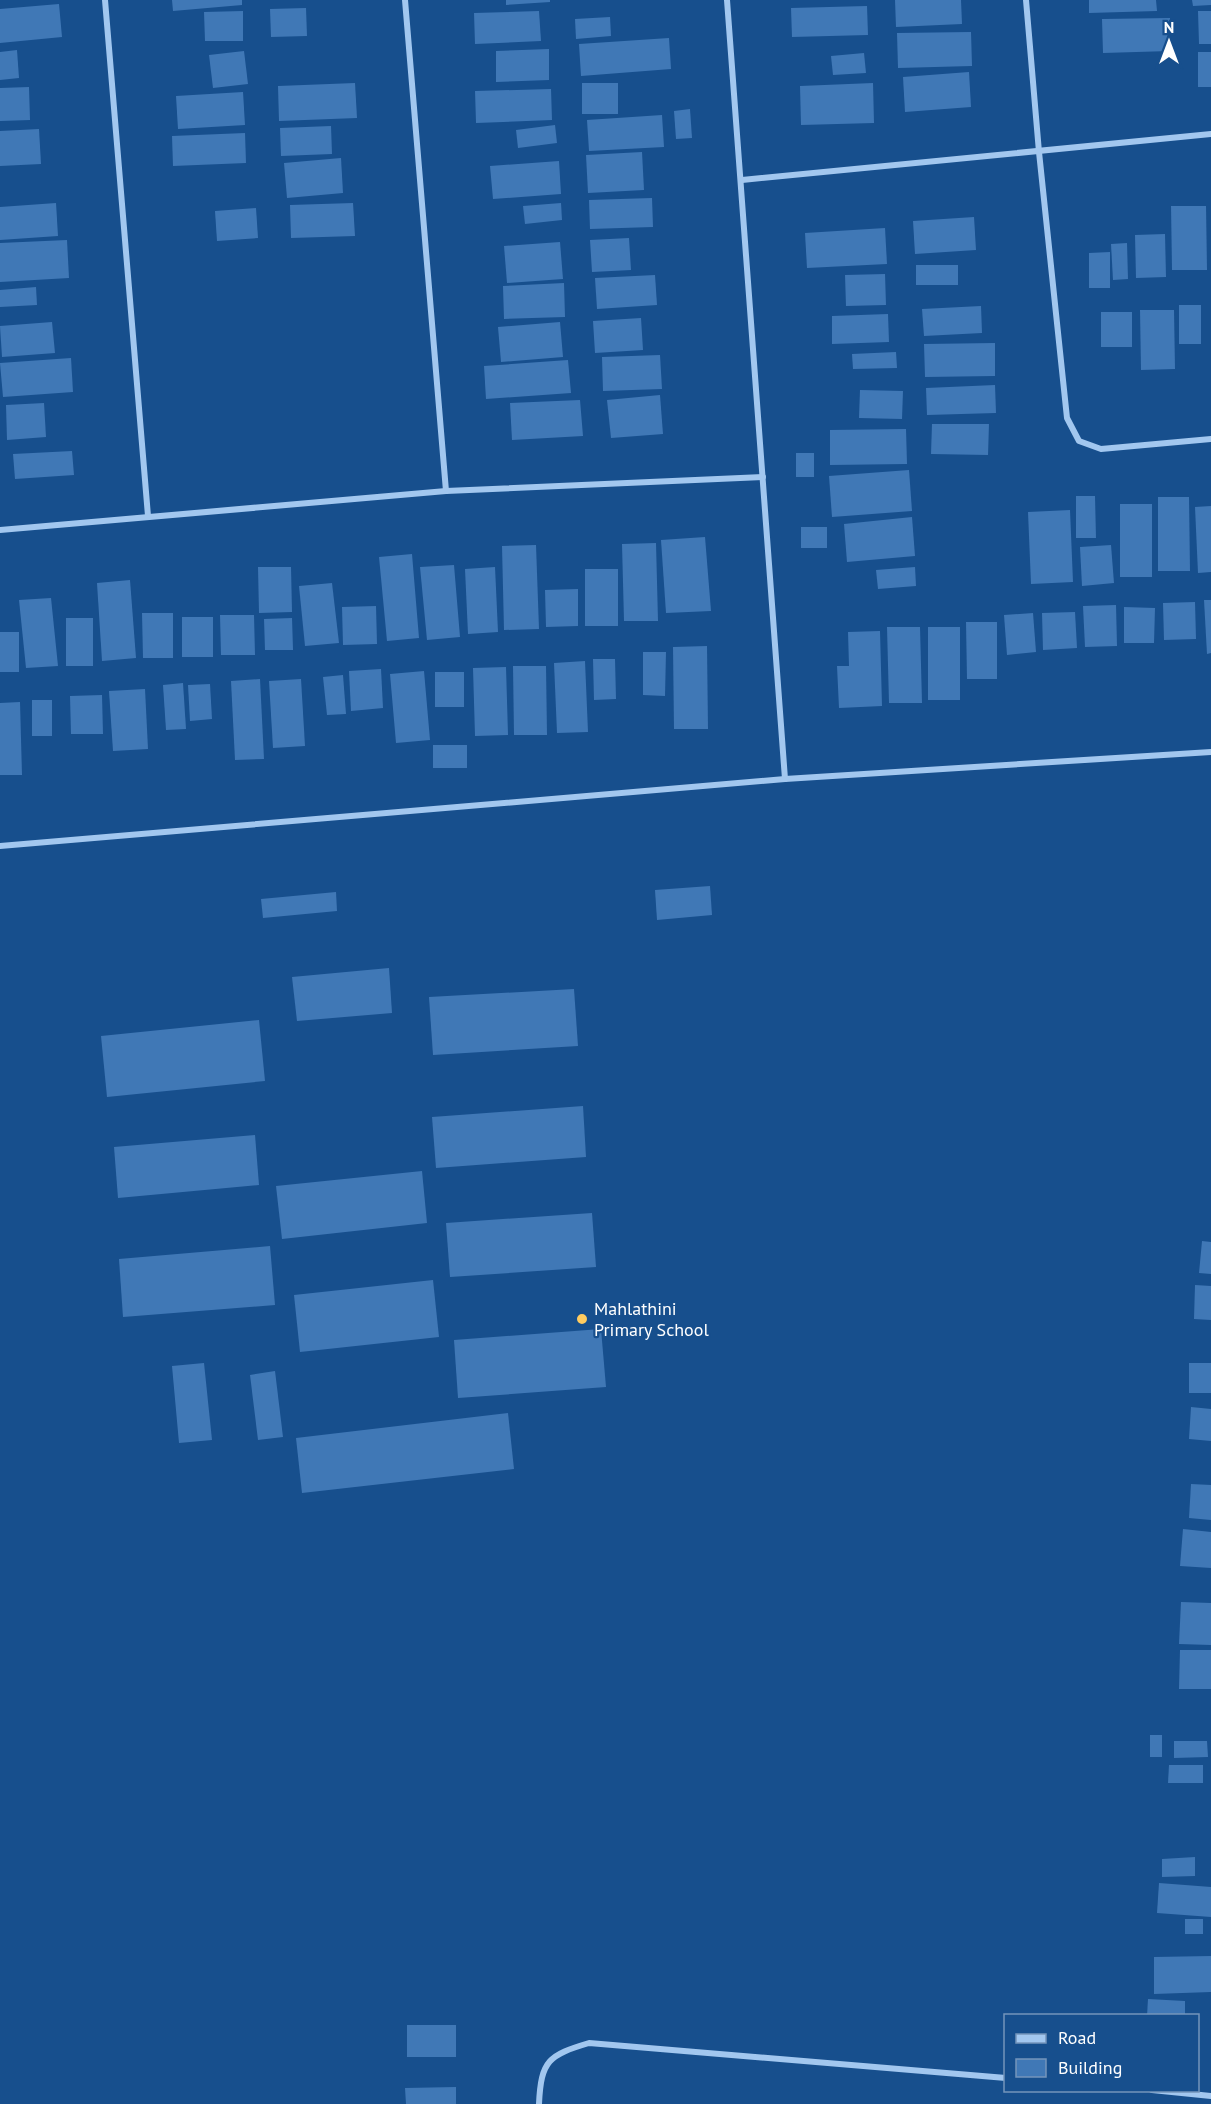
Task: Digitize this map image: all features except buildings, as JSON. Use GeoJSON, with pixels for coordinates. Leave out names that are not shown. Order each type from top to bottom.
{"type":"FeatureCollection","features":[{"type":"Feature","properties":{"kind":"street"},"geometry":{"type":"LineString","coordinates":[[105,0],[148,516]]}},
{"type":"Feature","properties":{"kind":"street"},"geometry":{"type":"LineString","coordinates":[[405,0],[446,491]]}},
{"type":"Feature","properties":{"kind":"street"},"geometry":{"type":"LineString","coordinates":[[727,0],[785,778]]}},
{"type":"Feature","properties":{"kind":"street"},"geometry":{"type":"LineString","coordinates":[[1026,0],[1039,152],[1067,418],[1078,441],[1101,450],[1211,440]]}},
{"type":"Feature","properties":{"kind":"street"},"geometry":{"type":"LineString","coordinates":[[742,180],[1211,134]]}},
{"type":"Feature","properties":{"kind":"street"},"geometry":{"type":"LineString","coordinates":[[0,530],[446,491],[763,477]]}},
{"type":"Feature","properties":{"kind":"street"},"geometry":{"type":"LineString","coordinates":[[0,846],[785,778],[1211,752]]}},
{"type":"Feature","properties":{"kind":"street"},"geometry":{"type":"LineString","coordinates":[[538,2104],[540,2080],[547,2062],[563,2051],[589,2043],[1004,2078]]}},
{"type":"Feature","properties":{"kind":"street"},"geometry":{"type":"LineString","coordinates":[[1164,2092],[1211,2096]]}},
{"type":"Feature","properties":{"kind":"place","name":"Mahlathini Primary School"},"geometry":{"type":"Point","coordinates":[582,1319]}}]}
